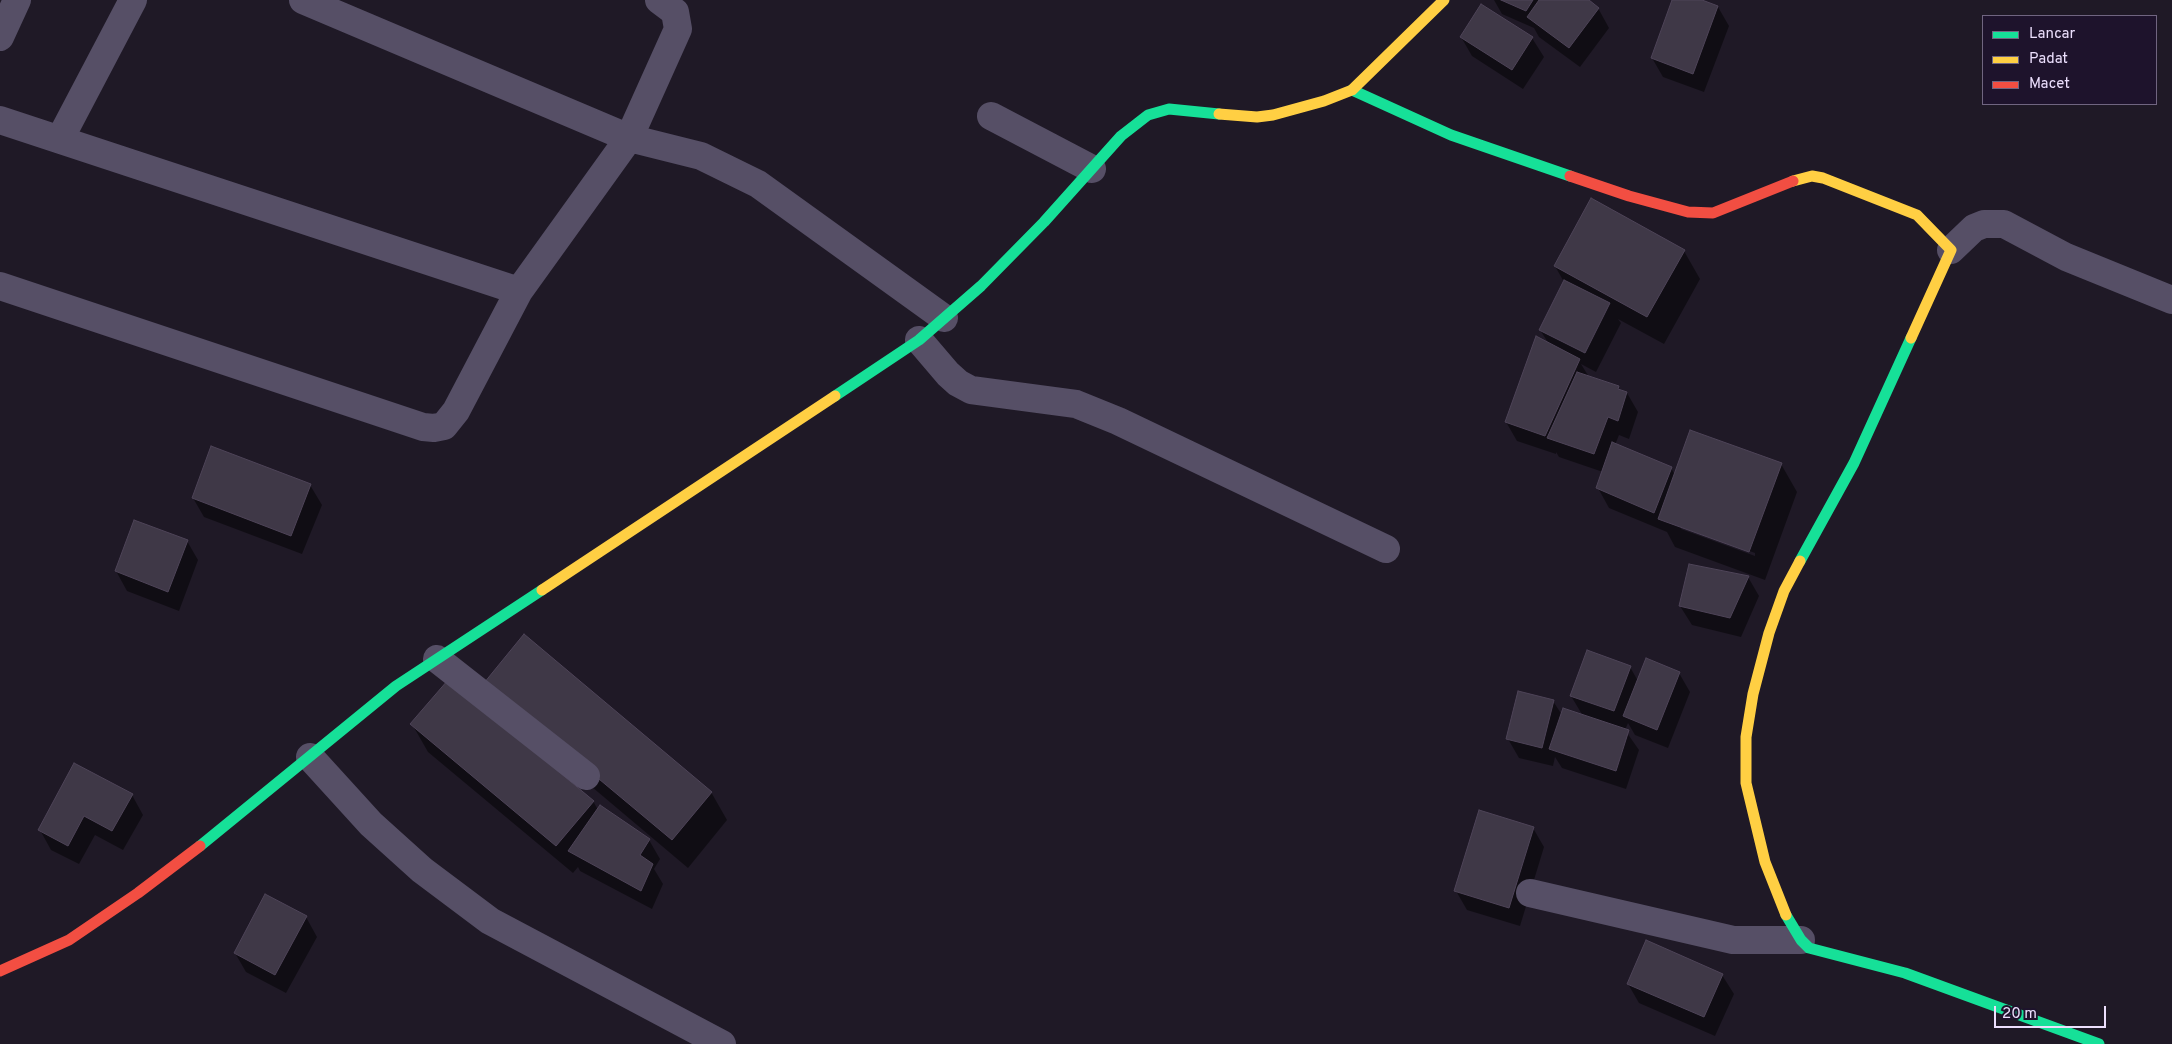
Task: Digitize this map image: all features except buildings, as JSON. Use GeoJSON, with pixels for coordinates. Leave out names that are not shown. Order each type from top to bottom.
{"type":"FeatureCollection","features":[{"type":"Feature","properties":{"kind":"street"},"geometry":{"type":"LineString","coordinates":[[0,37],[17,0]]}},
{"type":"Feature","properties":{"kind":"street"},"geometry":{"type":"LineString","coordinates":[[60,139],[132,0]]}},
{"type":"Feature","properties":{"kind":"street"},"geometry":{"type":"LineString","coordinates":[[303,0],[629,138],[701,156],[758,184],[944,318]]}},
{"type":"Feature","properties":{"kind":"street"},"geometry":{"type":"LineString","coordinates":[[0,286],[434,428],[444,426],[456,411],[519,291],[629,138],[678,29],[675,12],[659,0]]}},
{"type":"Feature","properties":{"kind":"street"},"geometry":{"type":"LineString","coordinates":[[0,971],[69,940],[138,893],[226,826],[396,686],[919,340],[981,286],[1121,136],[1148,115],[1169,109],[1257,117],[1273,115],[1324,101],[1352,90],[1444,0]]}},
{"type":"Feature","properties":{"kind":"street"},"geometry":{"type":"LineString","coordinates":[[1352,90],[1451,135],[1629,196],[1688,212],[1713,212],[1799,179],[1812,176],[1823,178],[1917,215],[1951,250]]}},
{"type":"Feature","properties":{"kind":"street"},"geometry":{"type":"LineString","coordinates":[[991,116],[1092,169]]}},
{"type":"Feature","properties":{"kind":"street"},"geometry":{"type":"LineString","coordinates":[[0,120],[519,291]]}},
{"type":"Feature","properties":{"kind":"street"},"geometry":{"type":"LineString","coordinates":[[2099,1044],[1905,972],[1809,948],[1801,940],[1783,909],[1765,862],[1746,782],[1746,737],[1753,694],[1784,591],[1854,463],[1951,250],[1974,228],[1984,224],[2004,224],[2066,256],[2172,300]]}},
{"type":"Feature","properties":{"kind":"street"},"geometry":{"type":"LineString","coordinates":[[919,340],[948,374],[958,383],[971,390],[1038,398],[1084,407],[1118,421],[1386,549]]}},
{"type":"Feature","properties":{"kind":"street"},"geometry":{"type":"LineString","coordinates":[[437,659],[586,776]]}},
{"type":"Feature","properties":{"kind":"street"},"geometry":{"type":"LineString","coordinates":[[310,757],[371,824],[422,870],[490,921],[722,1044]]}},
{"type":"Feature","properties":{"kind":"street"},"geometry":{"type":"LineString","coordinates":[[1530,894],[1733,940],[1801,940]]}},
{"type":"Feature","properties":{"kind":"traffic: fast"},"geometry":{"type":"LineString","coordinates":[[1352,90],[1451,135],[1570,176]]}},
{"type":"Feature","properties":{"kind":"traffic: fast"},"geometry":{"type":"LineString","coordinates":[[835,396],[919,340],[981,286],[1044,222],[1121,136],[1148,115],[1169,109],[1219,114]]}},
{"type":"Feature","properties":{"kind":"traffic: fast"},"geometry":{"type":"LineString","coordinates":[[1800,561],[1854,463],[1911,338]]}},
{"type":"Feature","properties":{"kind":"traffic: fast"},"geometry":{"type":"LineString","coordinates":[[200,846],[396,686],[542,590]]}},
{"type":"Feature","properties":{"kind":"traffic: fast"},"geometry":{"type":"LineString","coordinates":[[1786,915],[1801,940],[1809,948],[1905,973],[2099,1044]]}},
{"type":"Feature","properties":{"kind":"traffic: slow"},"geometry":{"type":"LineString","coordinates":[[1219,114],[1257,117],[1273,115],[1324,101],[1352,90],[1444,0]]}},
{"type":"Feature","properties":{"kind":"traffic: slow"},"geometry":{"type":"LineString","coordinates":[[1793,181],[1812,176],[1823,178],[1917,215],[1951,250],[1911,338]]}},
{"type":"Feature","properties":{"kind":"traffic: slow"},"geometry":{"type":"LineString","coordinates":[[542,590],[835,396]]}},
{"type":"Feature","properties":{"kind":"traffic: slow"},"geometry":{"type":"LineString","coordinates":[[1786,915],[1765,862],[1746,783],[1746,737],[1753,694],[1769,633],[1784,591],[1800,561]]}},
{"type":"Feature","properties":{"kind":"traffic: jam"},"geometry":{"type":"LineString","coordinates":[[1570,176],[1629,196],[1688,212],[1713,213],[1793,181]]}},
{"type":"Feature","properties":{"kind":"traffic: jam"},"geometry":{"type":"LineString","coordinates":[[0,971],[69,940],[138,893],[200,846]]}}]}
